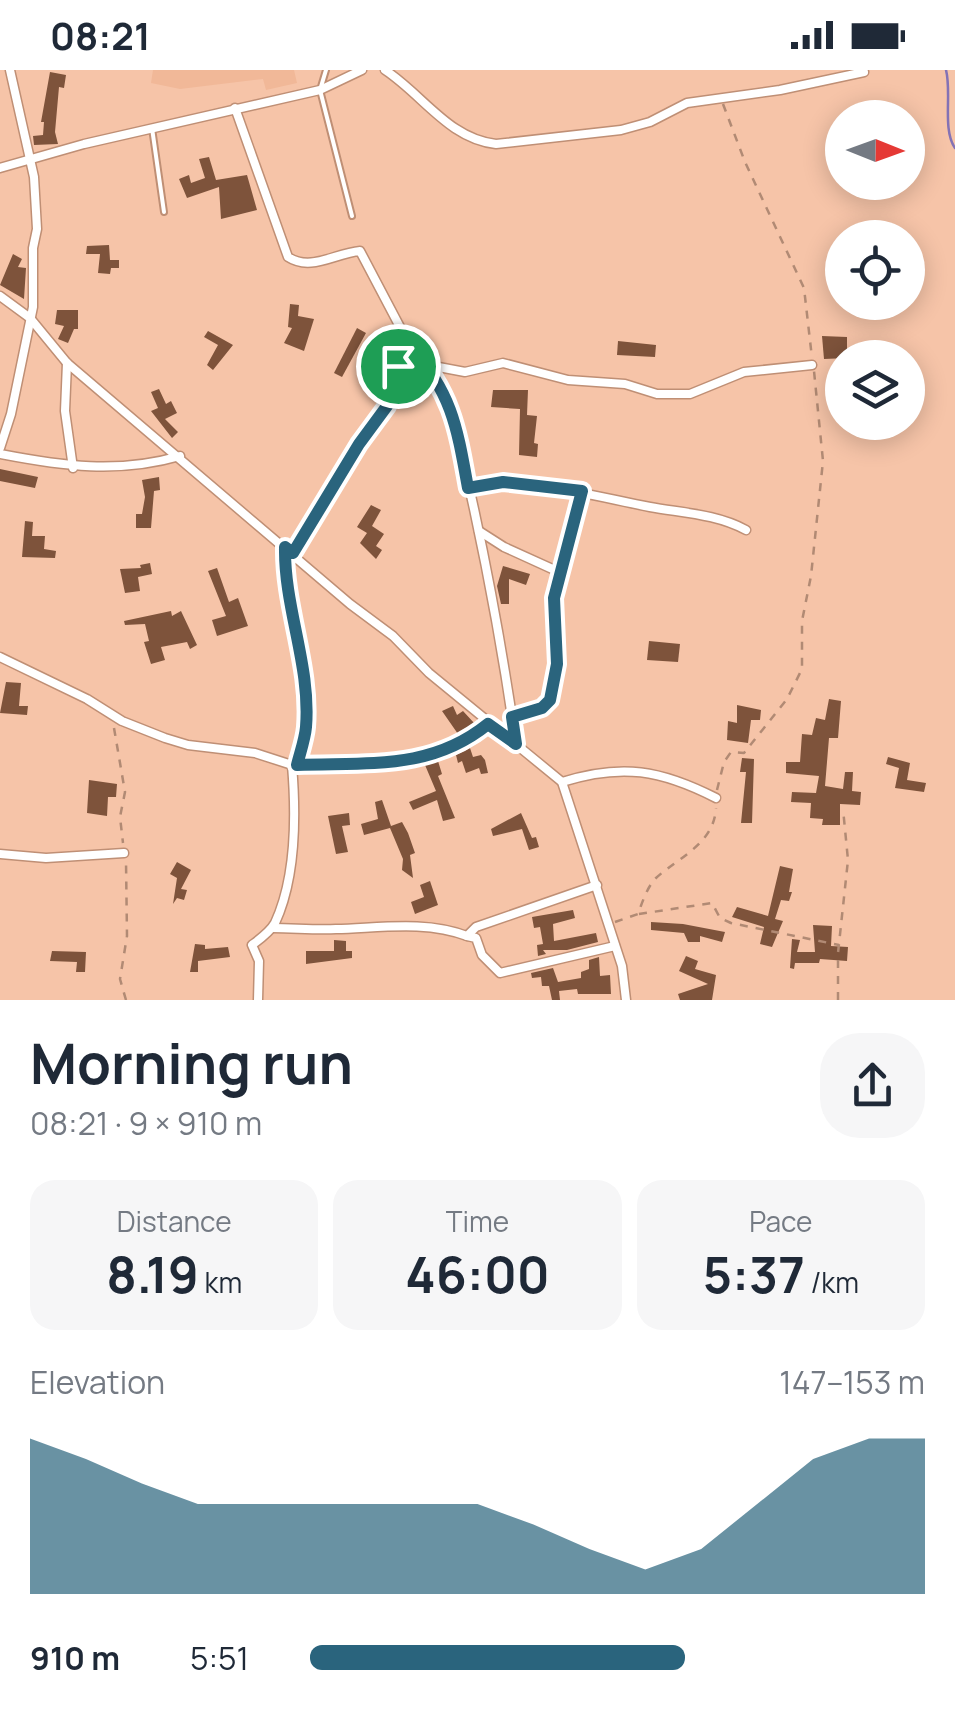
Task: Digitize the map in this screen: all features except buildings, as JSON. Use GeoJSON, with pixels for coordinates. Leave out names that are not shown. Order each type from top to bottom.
{"type":"FeatureCollection","features":[{"type":"Feature","properties":{"kind":"street"},"geometry":{"type":"LineString","coordinates":[[10,70],[30,160],[38,229],[30,318],[0,451],[73,468],[126,467],[180,456]]}},
{"type":"Feature","properties":{"kind":"street"},"geometry":{"type":"LineString","coordinates":[[0,168],[320,90],[362,70]]}},
{"type":"Feature","properties":{"kind":"street"},"geometry":{"type":"LineString","coordinates":[[385,70],[456,130],[475,142],[496,144],[621,130],[650,122],[687,103],[864,72]]}},
{"type":"Feature","properties":{"kind":"street"},"geometry":{"type":"LineString","coordinates":[[235,108],[288,257],[312,264],[360,252],[410,346],[442,385],[488,570],[516,744]]}},
{"type":"Feature","properties":{"kind":"street"},"geometry":{"type":"LineString","coordinates":[[0,296],[30,318],[68,363],[393,636],[488,724],[562,782],[622,966],[626,1000]]}},
{"type":"Feature","properties":{"kind":"street"},"geometry":{"type":"LineString","coordinates":[[258,1000],[259,962],[252,945],[273,928],[288,872],[295,765],[306,727],[304,680],[285,573],[289,550],[387,406],[398,366],[410,346]]}},
{"type":"Feature","properties":{"kind":"street"},"geometry":{"type":"LineString","coordinates":[[68,363],[66,410],[73,468]]}},
{"type":"Feature","properties":{"kind":"street"},"geometry":{"type":"LineString","coordinates":[[428,366],[465,372],[502,363],[568,380],[625,384],[657,394],[690,394],[744,372],[812,365]]}},
{"type":"Feature","properties":{"kind":"street"},"geometry":{"type":"LineString","coordinates":[[468,488],[503,482],[582,491],[714,517],[746,530]]}},
{"type":"Feature","properties":{"kind":"street"},"geometry":{"type":"LineString","coordinates":[[512,717],[542,708],[550,700],[557,664],[554,598],[582,491]]}},
{"type":"Feature","properties":{"kind":"street"},"geometry":{"type":"LineString","coordinates":[[477,530],[559,572]]}},
{"type":"Feature","properties":{"kind":"street"},"geometry":{"type":"LineString","coordinates":[[0,657],[87,698],[122,721],[165,738],[188,745],[255,753],[295,765],[420,759],[454,748],[488,724]]}},
{"type":"Feature","properties":{"kind":"street"},"geometry":{"type":"LineString","coordinates":[[562,782],[584,775],[651,771],[676,777],[716,798]]}},
{"type":"Feature","properties":{"kind":"street"},"geometry":{"type":"LineString","coordinates":[[0,854],[46,858],[124,853]]}},
{"type":"Feature","properties":{"kind":"street"},"geometry":{"type":"LineString","coordinates":[[466,936],[476,927],[598,885]]}},
{"type":"Feature","properties":{"kind":"street"},"geometry":{"type":"LineString","coordinates":[[273,928],[448,928],[476,938],[482,956],[500,972],[615,946]]}},
{"type":"Feature","properties":{"kind":"lane"},"geometry":{"type":"LineString","coordinates":[[326,70],[320,90],[352,216]]}},
{"type":"Feature","properties":{"kind":"lane"},"geometry":{"type":"LineString","coordinates":[[152,128],[164,212]]}},
{"type":"Feature","properties":{"kind":"path"},"geometry":{"type":"LineString","coordinates":[[609,923],[632,920],[655,879],[682,861],[708,832],[714,822],[724,762],[731,752],[744,752],[765,728],[802,668],[802,621],[811,576],[822,461],[804,288],[745,162],[720,98]]}},
{"type":"Feature","properties":{"kind":"path"},"geometry":{"type":"LineString","coordinates":[[838,1000],[848,860],[843,809]]}},
{"type":"Feature","properties":{"kind":"path"},"geometry":{"type":"LineString","coordinates":[[638,914],[712,903],[720,918],[732,924],[839,945]]}},
{"type":"Feature","properties":{"kind":"shaded area"},"geometry":{"type":"Polygon","coordinates":[[[153,70],[294,70],[297,83],[266,90],[263,79],[180,89],[151,83],[153,70]]]}},
{"type":"Feature","properties":{"kind":"waterway"},"geometry":{"type":"LineString","coordinates":[[946,70],[949,131],[955,148]]}},
{"type":"Feature","properties":{"kind":"route"},"geometry":{"type":"LineString","coordinates":[[410,346],[442,385],[468,488],[517,482],[582,491],[554,598],[557,664],[550,700],[542,708],[512,717],[516,744],[488,724],[467,741],[431,757],[297,765],[306,727],[304,680],[285,573],[285,547],[293,553],[359,444],[387,406],[398,366],[410,346]]}}]}
